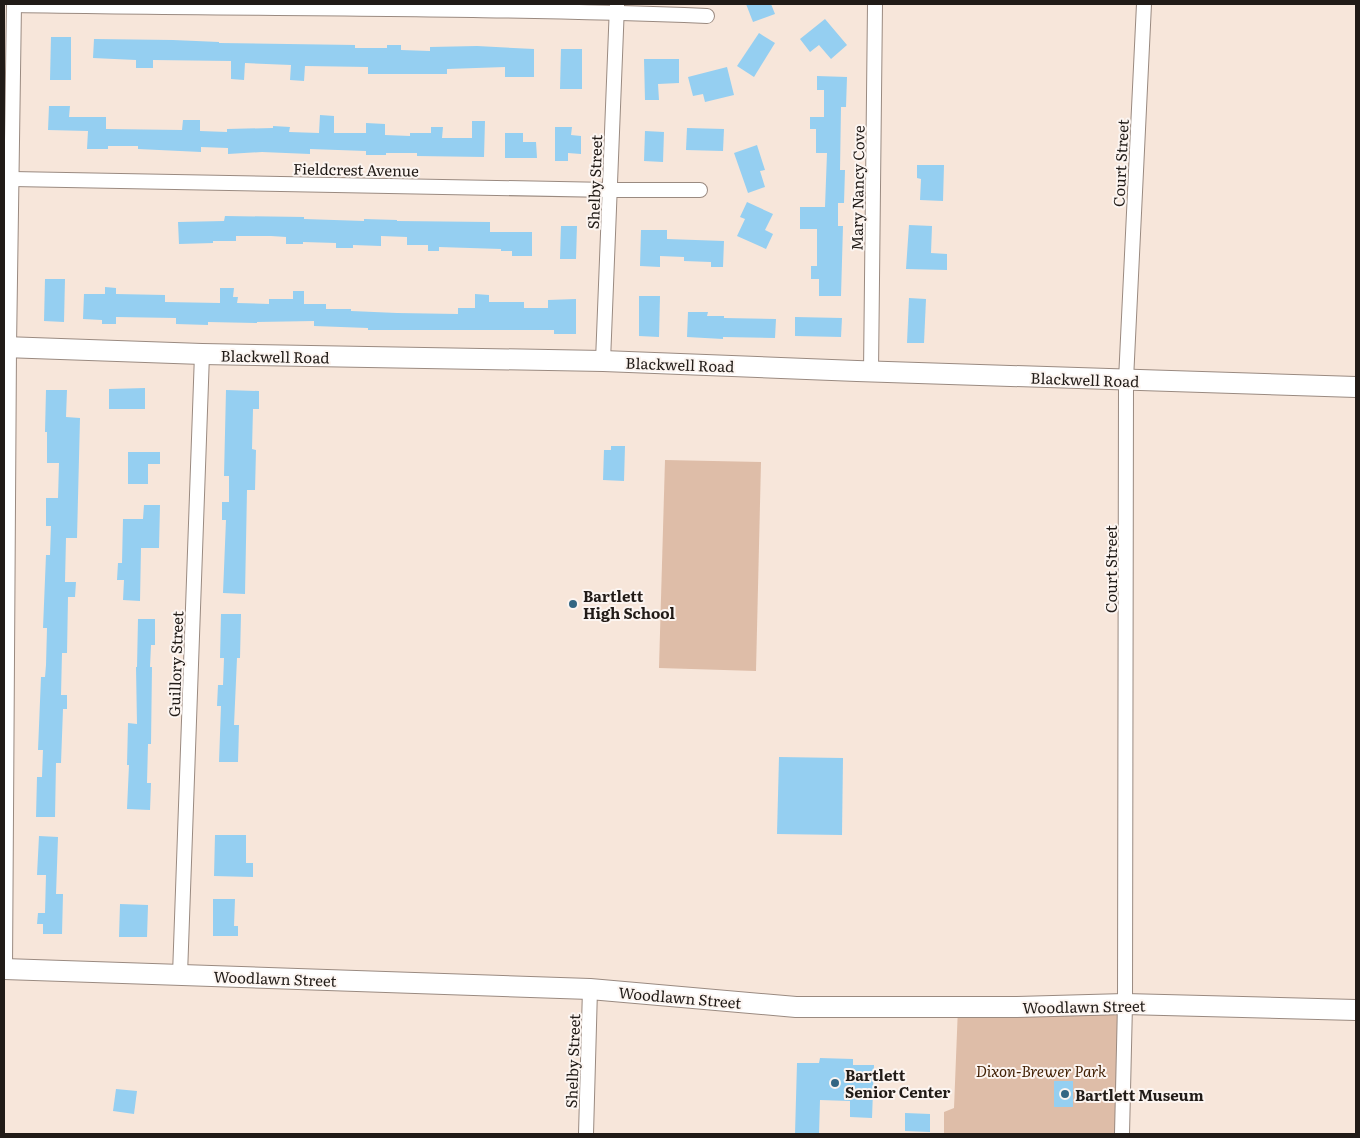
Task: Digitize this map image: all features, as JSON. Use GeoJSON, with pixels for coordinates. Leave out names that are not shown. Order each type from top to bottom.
{"type":"FeatureCollection","features":[{"type":"Feature","properties":{"kind":"street"},"geometry":{"type":"LineString","coordinates":[[4,969],[6,347],[12,180],[14,4],[617,8],[707,16]]}},
{"type":"Feature","properties":{"kind":"street","name":"Mary Nancy Cove"},"geometry":{"type":"LineString","coordinates":[[871,372],[875,4]]}},
{"type":"Feature","properties":{"kind":"street","name":"Court Street"},"geometry":{"type":"LineString","coordinates":[[1122,1134],[1125,1004],[1126,380],[1144,4]]}},
{"type":"Feature","properties":{"kind":"street","name":"Shelby Street"},"geometry":{"type":"LineString","coordinates":[[603,361],[617,8]]}},
{"type":"Feature","properties":{"kind":"street","name":"Fieldcrest Avenue"},"geometry":{"type":"LineString","coordinates":[[12,180],[700,190]]}},
{"type":"Feature","properties":{"kind":"street","name":"Blackwell Road"},"geometry":{"type":"LineString","coordinates":[[6,347],[202,354],[603,361],[871,372],[1356,387]]}},
{"type":"Feature","properties":{"kind":"street","name":"Guillory Street"},"geometry":{"type":"LineString","coordinates":[[180,975],[202,354]]}},
{"type":"Feature","properties":{"kind":"street","name":"Woodlawn Street"},"geometry":{"type":"LineString","coordinates":[[4,969],[590,989],[796,1007],[1007,1007],[1125,1004],[1356,1010]]}},
{"type":"Feature","properties":{"kind":"street","name":"Shelby Street"},"geometry":{"type":"LineString","coordinates":[[586,1134],[590,989]]}},
{"type":"Feature","properties":{"kind":"green space"},"geometry":{"type":"Polygon","coordinates":[[[665,460],[761,462],[756,671],[659,668],[665,460]]]}},
{"type":"Feature","properties":{"kind":"green space","name":"Dixon-Brewer Park"},"geometry":{"type":"Polygon","coordinates":[[[1125,1004],[1122,1134],[944,1134],[944,1112],[954,1108],[958,1007],[1125,1004]]]}},
{"type":"Feature","properties":{"kind":"building"},"geometry":{"type":"Polygon","coordinates":[[[746,4],[771,4],[775,14],[753,22],[746,4]]]}},
{"type":"Feature","properties":{"kind":"building"},"geometry":{"type":"Polygon","coordinates":[[[825,19],[847,45],[831,59],[819,45],[810,52],[800,39],[825,19]]]}},
{"type":"Feature","properties":{"kind":"building"},"geometry":{"type":"Polygon","coordinates":[[[759,33],[775,43],[754,77],[737,66],[759,33]]]}},
{"type":"Feature","properties":{"kind":"building"},"geometry":{"type":"Polygon","coordinates":[[[51,37],[71,37],[71,80],[50,80],[51,37]]]}},
{"type":"Feature","properties":{"kind":"building"},"geometry":{"type":"Polygon","coordinates":[[[94,39],[355,45],[355,48],[387,48],[387,45],[401,45],[401,50],[430,51],[430,47],[477,46],[534,49],[534,77],[505,77],[505,67],[447,69],[447,74],[368,74],[368,67],[305,66],[304,81],[290,80],[291,65],[245,63],[244,80],[231,79],[231,61],[153,60],[153,68],[136,68],[136,60],[93,58],[94,39]]]}},
{"type":"Feature","properties":{"kind":"building"},"geometry":{"type":"Polygon","coordinates":[[[561,49],[582,49],[582,89],[560,89],[561,49]]]}},
{"type":"Feature","properties":{"kind":"building"},"geometry":{"type":"Polygon","coordinates":[[[644,59],[679,59],[679,83],[658,84],[659,100],[645,100],[644,59]]]}},
{"type":"Feature","properties":{"kind":"building"},"geometry":{"type":"Polygon","coordinates":[[[727,67],[734,95],[705,102],[703,94],[693,96],[688,77],[727,67]]]}},
{"type":"Feature","properties":{"kind":"building"},"geometry":{"type":"Polygon","coordinates":[[[817,76],[847,77],[846,107],[841,107],[840,170],[845,170],[844,203],[838,203],[838,226],[843,226],[841,296],[819,296],[819,279],[811,279],[811,266],[817,266],[817,229],[800,229],[800,207],[825,207],[827,153],[816,153],[816,129],[810,129],[810,117],[824,117],[824,90],[817,90],[817,76]]]}},
{"type":"Feature","properties":{"kind":"building"},"geometry":{"type":"Polygon","coordinates":[[[49,106],[70,106],[69,117],[106,117],[106,129],[182,130],[183,120],[200,120],[200,131],[227,132],[227,129],[273,128],[273,126],[290,127],[289,132],[319,133],[320,115],[334,116],[334,133],[366,133],[366,123],[385,124],[385,135],[410,136],[410,133],[431,133],[431,127],[443,127],[442,138],[472,138],[472,121],[485,121],[484,157],[417,156],[417,153],[366,155],[366,151],[310,149],[310,154],[262,152],[228,154],[228,148],[201,147],[201,152],[138,149],[138,146],[108,146],[108,149],[87,149],[88,131],[48,130],[49,106]]]}},
{"type":"Feature","properties":{"kind":"building"},"geometry":{"type":"Polygon","coordinates":[[[555,127],[572,127],[571,135],[581,136],[581,154],[568,153],[568,161],[555,161],[555,127]]]}},
{"type":"Feature","properties":{"kind":"building"},"geometry":{"type":"Polygon","coordinates":[[[687,128],[724,129],[723,151],[686,150],[687,128]]]}},
{"type":"Feature","properties":{"kind":"building"},"geometry":{"type":"Polygon","coordinates":[[[645,131],[664,132],[663,162],[644,161],[645,131]]]}},
{"type":"Feature","properties":{"kind":"building"},"geometry":{"type":"Polygon","coordinates":[[[505,133],[523,133],[523,142],[536,142],[537,158],[505,158],[505,133]]]}},
{"type":"Feature","properties":{"kind":"building"},"geometry":{"type":"Polygon","coordinates":[[[757,145],[765,170],[760,171],[765,187],[748,193],[734,153],[757,145]]]}},
{"type":"Feature","properties":{"kind":"building"},"geometry":{"type":"Polygon","coordinates":[[[917,165],[944,165],[943,201],[920,200],[921,179],[917,178],[917,165]]]}},
{"type":"Feature","properties":{"kind":"building"},"geometry":{"type":"Polygon","coordinates":[[[747,202],[773,214],[765,230],[773,234],[766,249],[737,236],[745,219],[740,217],[747,202]]]}},
{"type":"Feature","properties":{"kind":"building"},"geometry":{"type":"Polygon","coordinates":[[[225,216],[304,217],[304,219],[364,221],[364,219],[490,222],[490,232],[532,232],[532,256],[512,256],[512,251],[501,251],[501,249],[439,247],[439,251],[428,251],[428,245],[407,245],[407,237],[381,236],[381,246],[353,245],[353,248],[336,248],[336,243],[303,242],[303,244],[286,244],[286,237],[271,236],[236,236],[236,241],[179,244],[178,222],[224,221],[225,216]]]}},
{"type":"Feature","properties":{"kind":"building"},"geometry":{"type":"Polygon","coordinates":[[[909,225],[932,226],[931,253],[947,254],[947,270],[906,269],[909,225]]]}},
{"type":"Feature","properties":{"kind":"building"},"geometry":{"type":"Polygon","coordinates":[[[561,226],[577,226],[576,259],[560,259],[561,226]]]}},
{"type":"Feature","properties":{"kind":"building"},"geometry":{"type":"Polygon","coordinates":[[[641,230],[667,230],[667,239],[724,241],[723,267],[711,267],[711,262],[684,261],[684,257],[660,256],[660,267],[640,266],[641,230]]]}},
{"type":"Feature","properties":{"kind":"building"},"geometry":{"type":"Polygon","coordinates":[[[45,279],[65,279],[64,322],[44,321],[45,279]]]}},
{"type":"Feature","properties":{"kind":"building"},"geometry":{"type":"Polygon","coordinates":[[[105,287],[116,288],[116,294],[165,295],[165,302],[220,303],[220,288],[234,288],[233,297],[238,297],[237,303],[269,304],[269,299],[293,299],[293,291],[304,291],[304,304],[326,304],[326,309],[397,313],[458,314],[458,308],[475,308],[475,294],[489,295],[489,302],[524,302],[524,308],[548,308],[548,300],[576,299],[576,334],[554,334],[554,330],[368,330],[368,328],[314,326],[314,321],[208,322],[208,325],[176,324],[176,318],[116,317],[116,324],[102,324],[102,320],[83,319],[84,294],[105,294],[105,287]]]}},
{"type":"Feature","properties":{"kind":"building"},"geometry":{"type":"Polygon","coordinates":[[[639,296],[660,296],[659,337],[639,336],[639,296]]]}},
{"type":"Feature","properties":{"kind":"building"},"geometry":{"type":"Polygon","coordinates":[[[909,298],[926,299],[924,343],[907,343],[909,298]]]}},
{"type":"Feature","properties":{"kind":"building"},"geometry":{"type":"Polygon","coordinates":[[[688,312],[708,312],[707,316],[724,316],[724,318],[776,319],[775,338],[723,337],[723,339],[687,337],[688,312]]]}},
{"type":"Feature","properties":{"kind":"building"},"geometry":{"type":"Polygon","coordinates":[[[795,317],[842,318],[841,337],[795,336],[795,317]]]}},
{"type":"Feature","properties":{"kind":"building"},"geometry":{"type":"Polygon","coordinates":[[[145,388],[145,409],[109,409],[109,389],[145,388]]]}},
{"type":"Feature","properties":{"kind":"building"},"geometry":{"type":"Polygon","coordinates":[[[46,390],[67,390],[66,417],[80,418],[77,538],[66,538],[65,582],[76,582],[75,597],[68,597],[67,653],[62,653],[61,695],[67,695],[67,709],[63,709],[61,763],[56,763],[55,817],[36,817],[37,777],[42,777],[43,750],[38,750],[41,677],[45,677],[46,665],[47,628],[43,628],[46,555],[50,555],[51,526],[46,526],[46,498],[58,498],[59,463],[47,463],[47,432],[45,432],[46,390]]]}},
{"type":"Feature","properties":{"kind":"building"},"geometry":{"type":"Polygon","coordinates":[[[226,390],[259,391],[259,409],[253,409],[252,449],[256,450],[255,490],[247,490],[245,594],[223,593],[226,520],[222,520],[222,502],[229,502],[229,476],[224,476],[226,390]]]}},
{"type":"Feature","properties":{"kind":"building"},"geometry":{"type":"Polygon","coordinates":[[[611,446],[625,446],[624,481],[603,480],[604,450],[611,450],[611,446]]]}},
{"type":"Feature","properties":{"kind":"building"},"geometry":{"type":"Polygon","coordinates":[[[128,452],[160,452],[160,464],[148,464],[148,484],[128,484],[128,452]]]}},
{"type":"Feature","properties":{"kind":"building"},"geometry":{"type":"Polygon","coordinates":[[[144,505],[160,505],[159,548],[141,548],[140,601],[123,600],[124,580],[117,580],[118,563],[122,563],[123,519],[143,519],[144,505]]]}},
{"type":"Feature","properties":{"kind":"building"},"geometry":{"type":"Polygon","coordinates":[[[221,614],[241,614],[240,658],[237,658],[234,725],[239,725],[238,762],[219,762],[221,706],[217,706],[218,685],[223,685],[224,658],[220,658],[221,614]]]}},
{"type":"Feature","properties":{"kind":"building"},"geometry":{"type":"Polygon","coordinates":[[[138,619],[155,619],[155,645],[151,645],[150,667],[152,667],[151,744],[148,744],[147,783],[151,783],[150,810],[127,809],[128,723],[137,724],[136,667],[138,619]]]}},
{"type":"Feature","properties":{"kind":"building"},"geometry":{"type":"Polygon","coordinates":[[[779,757],[843,758],[842,835],[777,834],[779,757]]]}},
{"type":"Feature","properties":{"kind":"building"},"geometry":{"type":"Polygon","coordinates":[[[215,835],[246,835],[246,863],[253,863],[253,877],[214,876],[215,835]]]}},
{"type":"Feature","properties":{"kind":"building"},"geometry":{"type":"Polygon","coordinates":[[[39,836],[58,837],[56,894],[63,894],[62,934],[43,934],[43,924],[37,924],[38,913],[45,913],[46,875],[37,875],[39,836]]]}},
{"type":"Feature","properties":{"kind":"building"},"geometry":{"type":"Polygon","coordinates":[[[213,899],[235,899],[234,926],[238,926],[238,936],[213,936],[213,899]]]}},
{"type":"Feature","properties":{"kind":"building"},"geometry":{"type":"Polygon","coordinates":[[[120,904],[148,905],[147,937],[119,937],[120,904]]]}},
{"type":"Feature","properties":{"kind":"building","name":"Bartlett Senior Center"},"geometry":{"type":"Polygon","coordinates":[[[820,1058],[853,1059],[853,1065],[874,1065],[872,1118],[850,1117],[850,1101],[820,1100],[819,1134],[795,1134],[797,1063],[819,1063],[820,1058]]]}},
{"type":"Feature","properties":{"kind":"building","name":"Bartlett Museum"},"geometry":{"type":"Polygon","coordinates":[[[1054,1081],[1073,1081],[1073,1107],[1054,1107],[1054,1081]]]}},
{"type":"Feature","properties":{"kind":"building"},"geometry":{"type":"Polygon","coordinates":[[[116,1089],[137,1091],[134,1114],[113,1111],[116,1089]]]}},
{"type":"Feature","properties":{"kind":"building"},"geometry":{"type":"Polygon","coordinates":[[[905,1113],[930,1114],[930,1132],[905,1131],[905,1113]]]}},
{"type":"Feature","properties":{"kind":"place","name":"Bartlett High School"},"geometry":{"type":"Point","coordinates":[573,604]}},
{"type":"Feature","properties":{"kind":"place","name":"Bartlett Senior Center"},"geometry":{"type":"Point","coordinates":[835,1083]}},
{"type":"Feature","properties":{"kind":"place","name":"Bartlett Museum"},"geometry":{"type":"Point","coordinates":[1065,1094]}}]}
